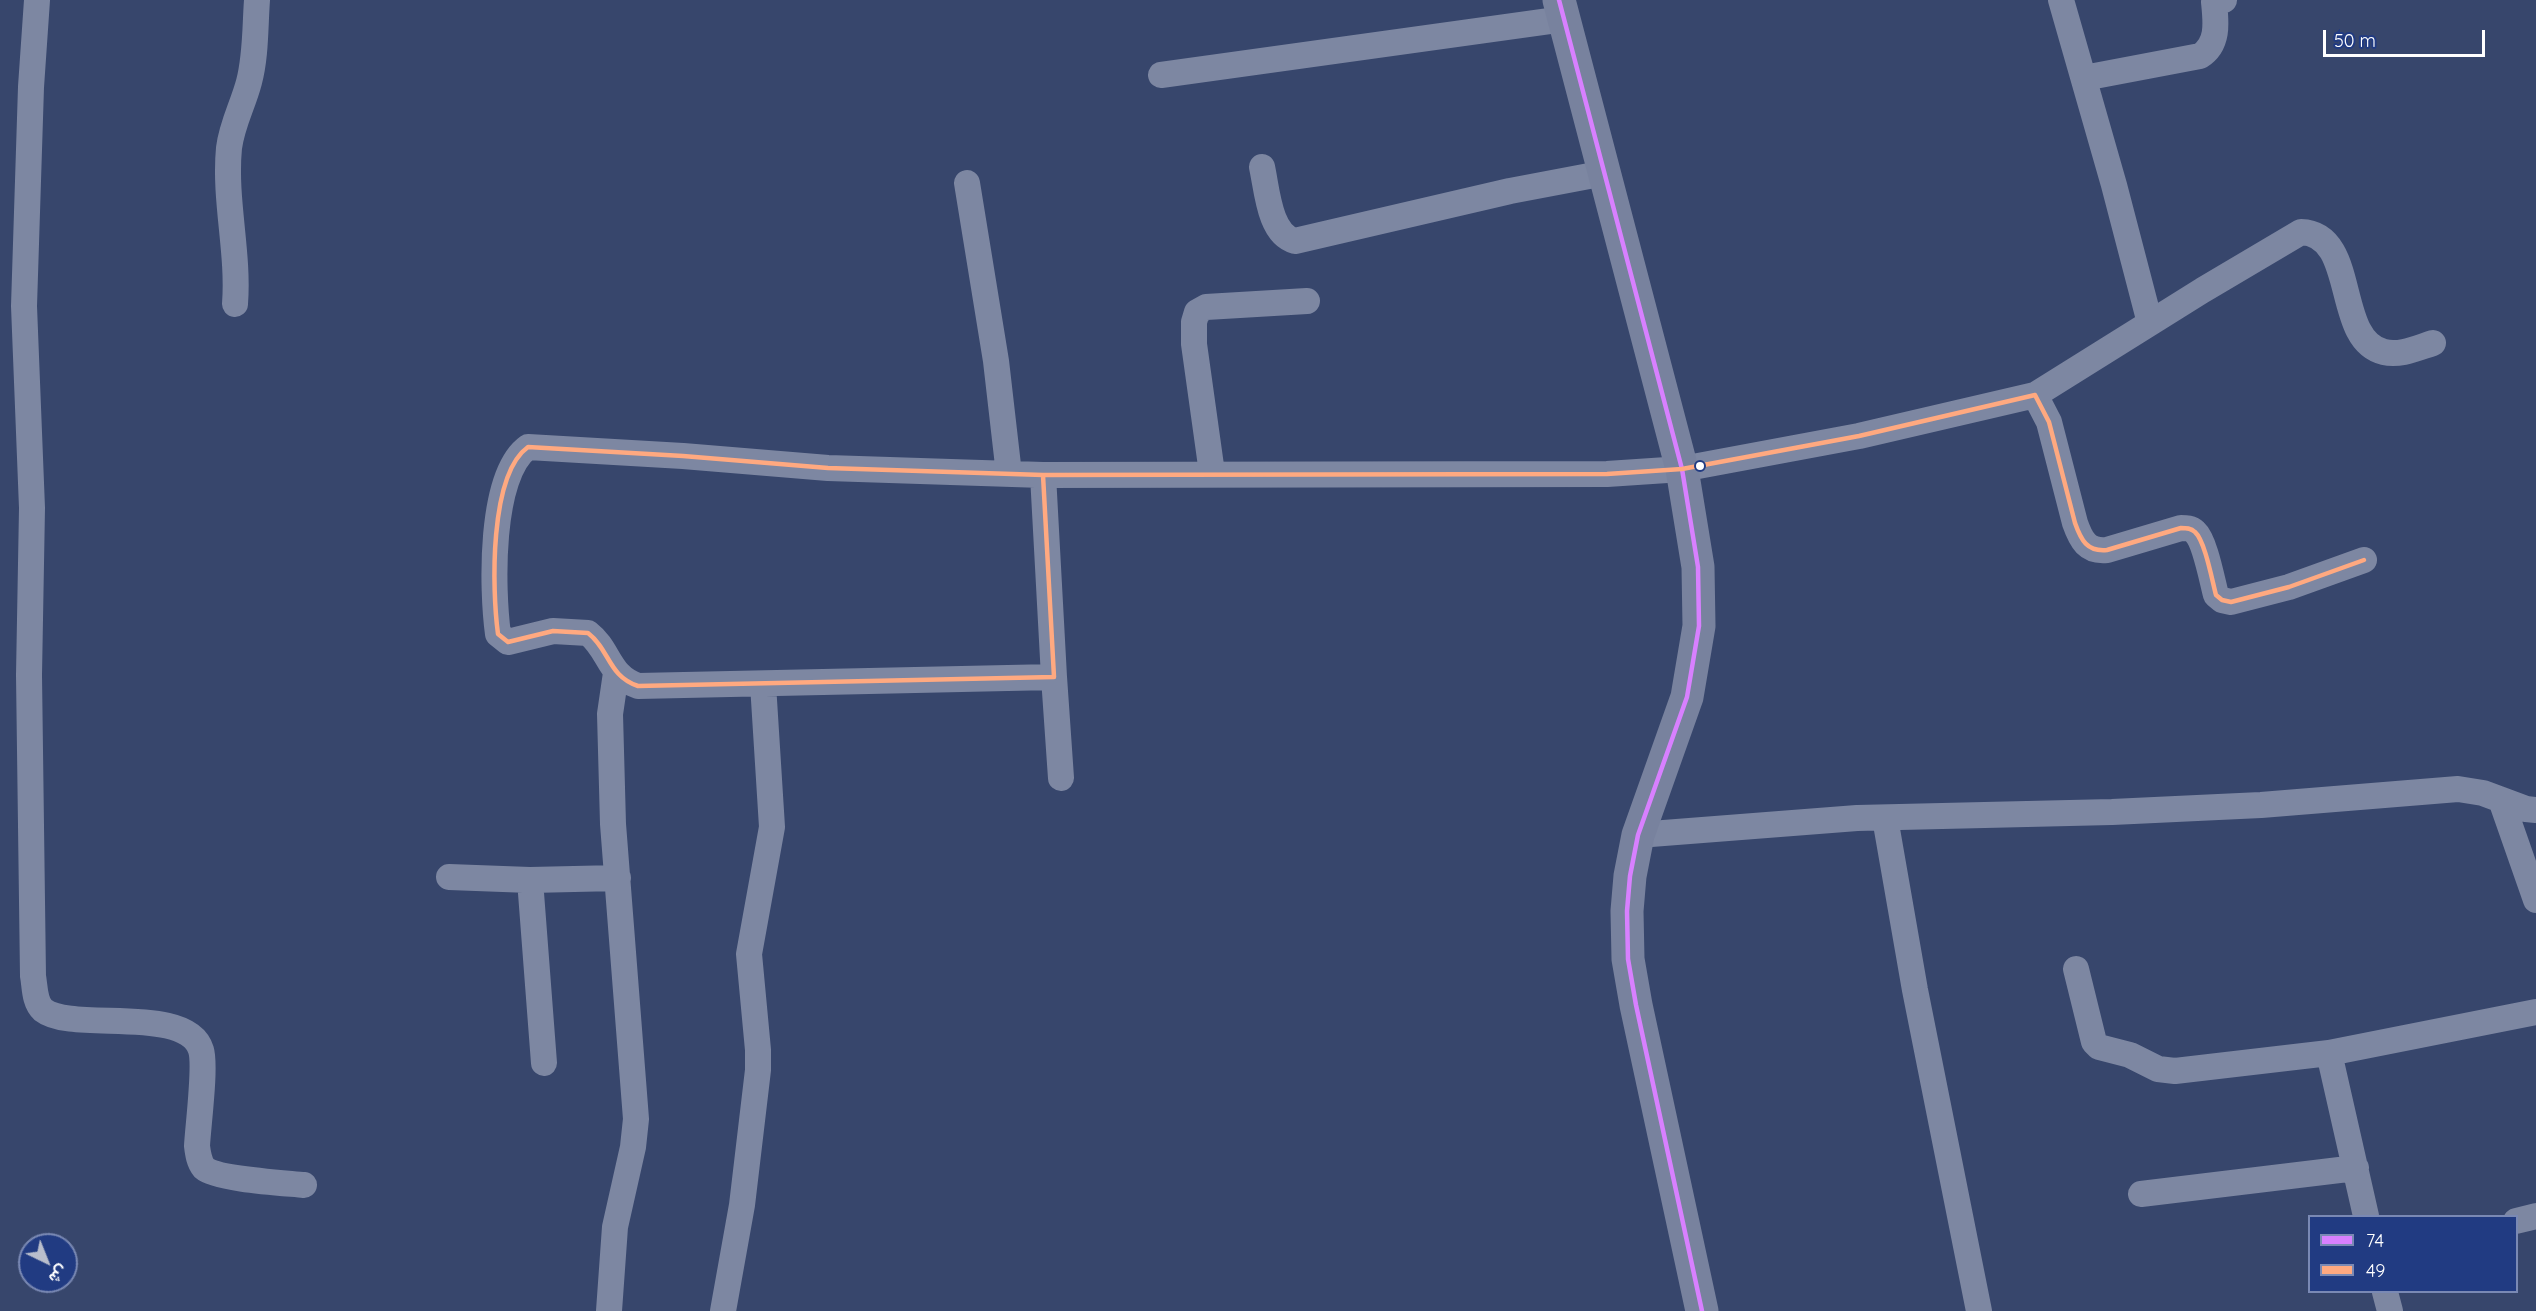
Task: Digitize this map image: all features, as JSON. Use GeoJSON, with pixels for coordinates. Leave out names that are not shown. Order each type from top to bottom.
{"type":"FeatureCollection","features":[{"type":"Feature","properties":{"kind":"main road"},"geometry":{"type":"LineString","coordinates":[[1562,10],[1682,469],[1698,567],[1699,626],[1687,697],[1638,835],[1630,876],[1627,911],[1628,959],[1672,1178],[1702,1311]]}},
{"type":"Feature","properties":{"kind":"street"},"geometry":{"type":"LineString","coordinates":[[37,0],[31,87],[24,306],[32,508],[30,675],[33,976],[36,999],[42,1010],[59,1017],[154,1023],[176,1029],[190,1037],[201,1049],[197,1146],[198,1158],[203,1167],[210,1172],[224,1176],[304,1185]]}},
{"type":"Feature","properties":{"kind":"street"},"geometry":{"type":"LineString","coordinates":[[235,304],[236,284],[228,178],[229,149],[253,65],[257,0]]}},
{"type":"Feature","properties":{"kind":"street"},"geometry":{"type":"LineString","coordinates":[[2061,0],[2150,323]]}},
{"type":"Feature","properties":{"kind":"street"},"geometry":{"type":"LineString","coordinates":[[2084,78],[2200,56],[2209,51],[2215,31],[2218,0]]}},
{"type":"Feature","properties":{"kind":"street"},"geometry":{"type":"LineString","coordinates":[[1161,75],[1562,10]]}},
{"type":"Feature","properties":{"kind":"street"},"geometry":{"type":"LineString","coordinates":[[1262,167],[1276,223],[1287,238],[1295,241],[1510,191],[1605,173]]}},
{"type":"Feature","properties":{"kind":"street"},"geometry":{"type":"LineString","coordinates":[[967,183],[996,360],[1009,474]]}},
{"type":"Feature","properties":{"kind":"street"},"geometry":{"type":"LineString","coordinates":[[1054,677],[638,686],[627,682],[616,673],[600,645],[588,633],[553,631],[508,642],[498,634],[495,573],[498,516],[503,490],[512,466],[520,453],[528,447],[661,454],[828,468],[1043,475],[1596,474],[1682,469],[1859,436],[2036,395],[2289,237],[2301,232],[2313,232],[2323,238],[2332,249],[2355,321],[2371,345],[2382,352],[2399,353],[2433,343]]}},
{"type":"Feature","properties":{"kind":"street"},"geometry":{"type":"LineString","coordinates":[[1212,473],[1194,344],[1194,322],[1197,312],[1206,307],[1307,301]]}},
{"type":"Feature","properties":{"kind":"street"},"geometry":{"type":"LineString","coordinates":[[2036,395],[2049,422],[2075,523],[2086,546],[2097,551],[2107,550],[2181,528],[2190,529],[2197,533],[2201,542],[2216,595],[2231,602],[2289,587],[2364,560]]}},
{"type":"Feature","properties":{"kind":"street"},"geometry":{"type":"LineString","coordinates":[[1043,475],[1061,778]]}},
{"type":"Feature","properties":{"kind":"street"},"geometry":{"type":"LineString","coordinates":[[609,1311],[615,1227],[633,1147],[636,1119],[610,760],[610,714],[616,673]]}},
{"type":"Feature","properties":{"kind":"street"},"geometry":{"type":"LineString","coordinates":[[723,1311],[742,1205],[758,1070],[749,954],[772,827],[763,684]]}},
{"type":"Feature","properties":{"kind":"street"},"geometry":{"type":"LineString","coordinates":[[1638,835],[1885,818],[2112,812],[2261,805],[2458,789],[2536,810]]}},
{"type":"Feature","properties":{"kind":"street"},"geometry":{"type":"LineString","coordinates":[[2501,800],[2536,900]]}},
{"type":"Feature","properties":{"kind":"street"},"geometry":{"type":"LineString","coordinates":[[1885,818],[1917,1001],[1979,1311]]}},
{"type":"Feature","properties":{"kind":"street"},"geometry":{"type":"LineString","coordinates":[[449,877],[530,880],[618,878]]}},
{"type":"Feature","properties":{"kind":"street"},"geometry":{"type":"LineString","coordinates":[[530,880],[544,1064]]}},
{"type":"Feature","properties":{"kind":"street"},"geometry":{"type":"LineString","coordinates":[[2076,969],[2094,1042],[2105,1050],[2130,1055],[2158,1069],[2175,1071],[2329,1053],[2536,1012]]}},
{"type":"Feature","properties":{"kind":"street"},"geometry":{"type":"LineString","coordinates":[[2329,1053],[2366,1215]]}},
{"type":"Feature","properties":{"kind":"street"},"geometry":{"type":"LineString","coordinates":[[2141,1194],[2356,1168]]}},
{"type":"Feature","properties":{"kind":"street"},"geometry":{"type":"LineString","coordinates":[[2518,1221],[2536,1216]]}},
{"type":"Feature","properties":{"kind":"street"},"geometry":{"type":"LineString","coordinates":[[2385,1293],[2390,1311]]}},
{"type":"Feature","properties":{"kind":"transit line","name":"74"},"geometry":{"type":"LineString","coordinates":[[1559,0],[1682,469],[1698,567],[1699,626],[1687,697],[1638,835],[1630,876],[1627,911],[1628,959],[1636,1005],[1702,1311]]}},
{"type":"Feature","properties":{"kind":"transit line","name":"49"},"geometry":{"type":"LineString","coordinates":[[1043,475],[1054,677],[638,686],[621,676],[588,633],[553,631],[508,642],[498,634],[495,563],[500,507],[506,482],[515,461],[528,447],[683,456],[828,468],[1043,475],[1607,474],[1682,469],[1859,436],[2035,395],[2049,422],[2075,523],[2082,540],[2090,547],[2107,550],[2181,528],[2190,529],[2195,532],[2202,544],[2216,595],[2222,600],[2231,602],[2289,587],[2364,560]]}}]}
